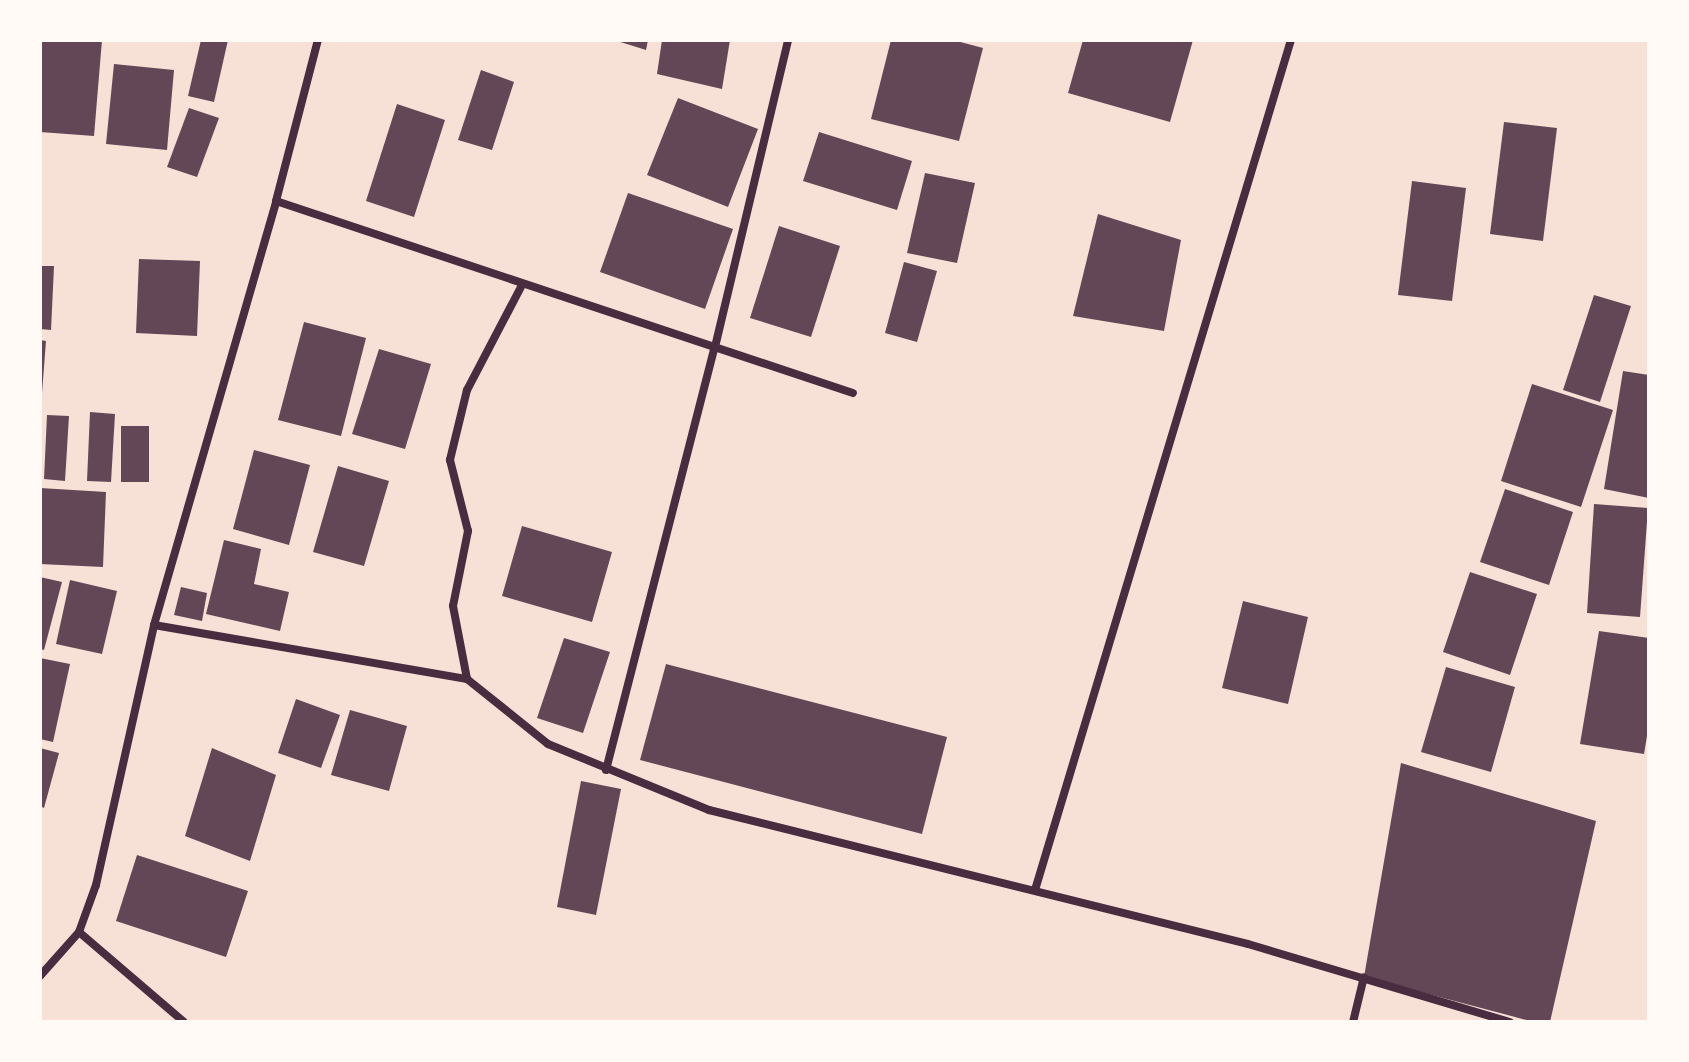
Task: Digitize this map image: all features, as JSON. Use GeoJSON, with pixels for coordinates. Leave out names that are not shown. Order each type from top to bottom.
{"type":"FeatureCollection","features":[{"type":"Feature","properties":{"kind":"street"},"geometry":{"type":"LineString","coordinates":[[40,976],[79,932],[108,834],[154,625],[276,201],[318,40]]}},
{"type":"Feature","properties":{"kind":"street"},"geometry":{"type":"LineString","coordinates":[[606,770],[715,347],[788,40]]}},
{"type":"Feature","properties":{"kind":"street"},"geometry":{"type":"LineString","coordinates":[[1035,890],[1291,40]]}},
{"type":"Feature","properties":{"kind":"street"},"geometry":{"type":"LineString","coordinates":[[276,201],[853,393]]}},
{"type":"Feature","properties":{"kind":"street"},"geometry":{"type":"LineString","coordinates":[[467,679],[453,606],[468,531],[450,460],[467,390],[522,285]]}},
{"type":"Feature","properties":{"kind":"street"},"geometry":{"type":"LineString","coordinates":[[154,625],[467,679],[548,744],[709,810],[1035,890],[1364,977],[1510,1022]]}},
{"type":"Feature","properties":{"kind":"street"},"geometry":{"type":"LineString","coordinates":[[79,932],[184,1022]]}},
{"type":"Feature","properties":{"kind":"street"},"geometry":{"type":"LineString","coordinates":[[1353,1022],[1364,977]]}},
{"type":"Feature","properties":{"kind":"building"},"geometry":{"type":"Polygon","coordinates":[[[40,40],[102,40],[94,136],[40,132],[40,40]]]}},
{"type":"Feature","properties":{"kind":"building"},"geometry":{"type":"Polygon","coordinates":[[[201,40],[228,40],[214,102],[188,96],[201,40]]]}},
{"type":"Feature","properties":{"kind":"building"},"geometry":{"type":"Polygon","coordinates":[[[614,40],[648,40],[646,50],[614,40]]]}},
{"type":"Feature","properties":{"kind":"building"},"geometry":{"type":"Polygon","coordinates":[[[662,40],[730,40],[722,89],[657,74],[662,40]]]}},
{"type":"Feature","properties":{"kind":"building"},"geometry":{"type":"Polygon","coordinates":[[[891,40],[953,40],[983,48],[959,141],[871,119],[891,40]]]}},
{"type":"Feature","properties":{"kind":"building"},"geometry":{"type":"Polygon","coordinates":[[[1083,40],[1193,40],[1170,122],[1068,93],[1083,40]]]}},
{"type":"Feature","properties":{"kind":"building"},"geometry":{"type":"Polygon","coordinates":[[[114,64],[174,70],[167,150],[106,144],[114,64]]]}},
{"type":"Feature","properties":{"kind":"building"},"geometry":{"type":"Polygon","coordinates":[[[481,70],[514,82],[492,150],[458,140],[481,70]]]}},
{"type":"Feature","properties":{"kind":"building"},"geometry":{"type":"Polygon","coordinates":[[[678,98],[758,129],[728,207],[647,175],[678,98]]]}},
{"type":"Feature","properties":{"kind":"building"},"geometry":{"type":"Polygon","coordinates":[[[397,104],[445,120],[414,217],[366,201],[397,104]]]}},
{"type":"Feature","properties":{"kind":"building"},"geometry":{"type":"Polygon","coordinates":[[[189,108],[219,118],[197,177],[167,167],[189,108]]]}},
{"type":"Feature","properties":{"kind":"building"},"geometry":{"type":"Polygon","coordinates":[[[1504,122],[1557,128],[1543,241],[1490,234],[1504,122]]]}},
{"type":"Feature","properties":{"kind":"building"},"geometry":{"type":"Polygon","coordinates":[[[819,132],[912,161],[897,210],[803,181],[819,132]]]}},
{"type":"Feature","properties":{"kind":"building"},"geometry":{"type":"Polygon","coordinates":[[[925,173],[975,183],[957,263],[907,253],[925,173]]]}},
{"type":"Feature","properties":{"kind":"building"},"geometry":{"type":"Polygon","coordinates":[[[1412,181],[1466,188],[1452,301],[1398,295],[1412,181]]]}},
{"type":"Feature","properties":{"kind":"building"},"geometry":{"type":"Polygon","coordinates":[[[628,193],[733,229],[705,309],[600,272],[628,193]]]}},
{"type":"Feature","properties":{"kind":"building"},"geometry":{"type":"Polygon","coordinates":[[[1098,214],[1181,240],[1164,331],[1073,316],[1098,214]]]}},
{"type":"Feature","properties":{"kind":"building"},"geometry":{"type":"Polygon","coordinates":[[[779,226],[840,246],[811,337],[750,318],[779,226]]]}},
{"type":"Feature","properties":{"kind":"building"},"geometry":{"type":"Polygon","coordinates":[[[139,259],[200,261],[197,336],[136,333],[139,259]]]}},
{"type":"Feature","properties":{"kind":"building"},"geometry":{"type":"Polygon","coordinates":[[[904,262],[937,271],[917,342],[885,333],[904,262]]]}},
{"type":"Feature","properties":{"kind":"building"},"geometry":{"type":"Polygon","coordinates":[[[40,266],[54,266],[51,330],[40,329],[40,266]]]}},
{"type":"Feature","properties":{"kind":"building"},"geometry":{"type":"Polygon","coordinates":[[[1594,295],[1631,306],[1600,402],[1563,390],[1594,295]]]}},
{"type":"Feature","properties":{"kind":"building"},"geometry":{"type":"Polygon","coordinates":[[[304,322],[366,338],[341,436],[278,420],[304,322]]]}},
{"type":"Feature","properties":{"kind":"building"},"geometry":{"type":"Polygon","coordinates":[[[40,340],[46,341],[42,393],[40,393],[40,340]]]}},
{"type":"Feature","properties":{"kind":"building"},"geometry":{"type":"Polygon","coordinates":[[[379,349],[431,364],[405,449],[352,434],[379,349]]]}},
{"type":"Feature","properties":{"kind":"building"},"geometry":{"type":"Polygon","coordinates":[[[1623,371],[1649,375],[1649,498],[1604,489],[1623,371]]]}},
{"type":"Feature","properties":{"kind":"building"},"geometry":{"type":"Polygon","coordinates":[[[1532,384],[1613,410],[1581,507],[1501,481],[1532,384]]]}},
{"type":"Feature","properties":{"kind":"building"},"geometry":{"type":"Polygon","coordinates":[[[90,412],[115,414],[111,482],[87,481],[90,412]]]}},
{"type":"Feature","properties":{"kind":"building"},"geometry":{"type":"Polygon","coordinates":[[[47,415],[69,416],[65,481],[44,479],[47,415]]]}},
{"type":"Feature","properties":{"kind":"building"},"geometry":{"type":"Polygon","coordinates":[[[121,426],[149,426],[149,482],[121,482],[121,426]]]}},
{"type":"Feature","properties":{"kind":"building"},"geometry":{"type":"Polygon","coordinates":[[[254,450],[310,465],[289,545],[233,529],[254,450]]]}},
{"type":"Feature","properties":{"kind":"building"},"geometry":{"type":"Polygon","coordinates":[[[338,466],[389,481],[364,566],[313,552],[338,466]]]}},
{"type":"Feature","properties":{"kind":"building"},"geometry":{"type":"Polygon","coordinates":[[[40,488],[106,492],[103,567],[40,564],[40,488]]]}},
{"type":"Feature","properties":{"kind":"building"},"geometry":{"type":"Polygon","coordinates":[[[1505,489],[1573,512],[1549,585],[1480,562],[1505,489]]]}},
{"type":"Feature","properties":{"kind":"building"},"geometry":{"type":"Polygon","coordinates":[[[1594,504],[1648,508],[1640,617],[1587,613],[1594,504]]]}},
{"type":"Feature","properties":{"kind":"building"},"geometry":{"type":"Polygon","coordinates":[[[522,526],[612,552],[592,622],[502,596],[522,526]]]}},
{"type":"Feature","properties":{"kind":"building"},"geometry":{"type":"Polygon","coordinates":[[[224,540],[261,549],[254,584],[289,592],[280,631],[206,614],[224,540]]]}},
{"type":"Feature","properties":{"kind":"building"},"geometry":{"type":"Polygon","coordinates":[[[1470,572],[1537,594],[1510,675],[1443,652],[1470,572]]]}},
{"type":"Feature","properties":{"kind":"building"},"geometry":{"type":"Polygon","coordinates":[[[40,577],[62,582],[44,650],[40,649],[40,577]]]}},
{"type":"Feature","properties":{"kind":"building"},"geometry":{"type":"Polygon","coordinates":[[[70,580],[117,591],[102,654],[56,644],[70,580]]]}},
{"type":"Feature","properties":{"kind":"building"},"geometry":{"type":"Polygon","coordinates":[[[181,587],[207,593],[202,621],[174,615],[181,587]]]}},
{"type":"Feature","properties":{"kind":"building"},"geometry":{"type":"Polygon","coordinates":[[[1243,601],[1308,617],[1288,704],[1222,688],[1243,601]]]}},
{"type":"Feature","properties":{"kind":"building"},"geometry":{"type":"Polygon","coordinates":[[[1599,631],[1649,638],[1649,724],[1644,754],[1580,744],[1599,631]]]}},
{"type":"Feature","properties":{"kind":"building"},"geometry":{"type":"Polygon","coordinates":[[[564,638],[610,652],[583,733],[537,718],[564,638]]]}},
{"type":"Feature","properties":{"kind":"building"},"geometry":{"type":"Polygon","coordinates":[[[40,658],[70,664],[53,742],[40,739],[40,658]]]}},
{"type":"Feature","properties":{"kind":"building"},"geometry":{"type":"Polygon","coordinates":[[[666,664],[947,737],[922,834],[640,760],[666,664]]]}},
{"type":"Feature","properties":{"kind":"building"},"geometry":{"type":"Polygon","coordinates":[[[1446,667],[1515,687],[1491,772],[1421,752],[1446,667]]]}},
{"type":"Feature","properties":{"kind":"building"},"geometry":{"type":"Polygon","coordinates":[[[296,699],[340,715],[321,768],[278,753],[296,699]]]}},
{"type":"Feature","properties":{"kind":"building"},"geometry":{"type":"Polygon","coordinates":[[[350,710],[407,726],[389,791],[331,775],[350,710]]]}},
{"type":"Feature","properties":{"kind":"building"},"geometry":{"type":"Polygon","coordinates":[[[40,748],[59,753],[44,808],[40,806],[40,748]]]}},
{"type":"Feature","properties":{"kind":"building"},"geometry":{"type":"Polygon","coordinates":[[[212,748],[276,775],[250,861],[185,836],[212,748]]]}},
{"type":"Feature","properties":{"kind":"building"},"geometry":{"type":"Polygon","coordinates":[[[1401,763],[1596,821],[1550,1022],[1534,1022],[1364,977],[1401,763]]]}},
{"type":"Feature","properties":{"kind":"building"},"geometry":{"type":"Polygon","coordinates":[[[581,781],[621,789],[596,915],[557,907],[581,781]]]}},
{"type":"Feature","properties":{"kind":"building"},"geometry":{"type":"Polygon","coordinates":[[[137,855],[248,891],[226,957],[116,921],[137,855]]]}}]}
